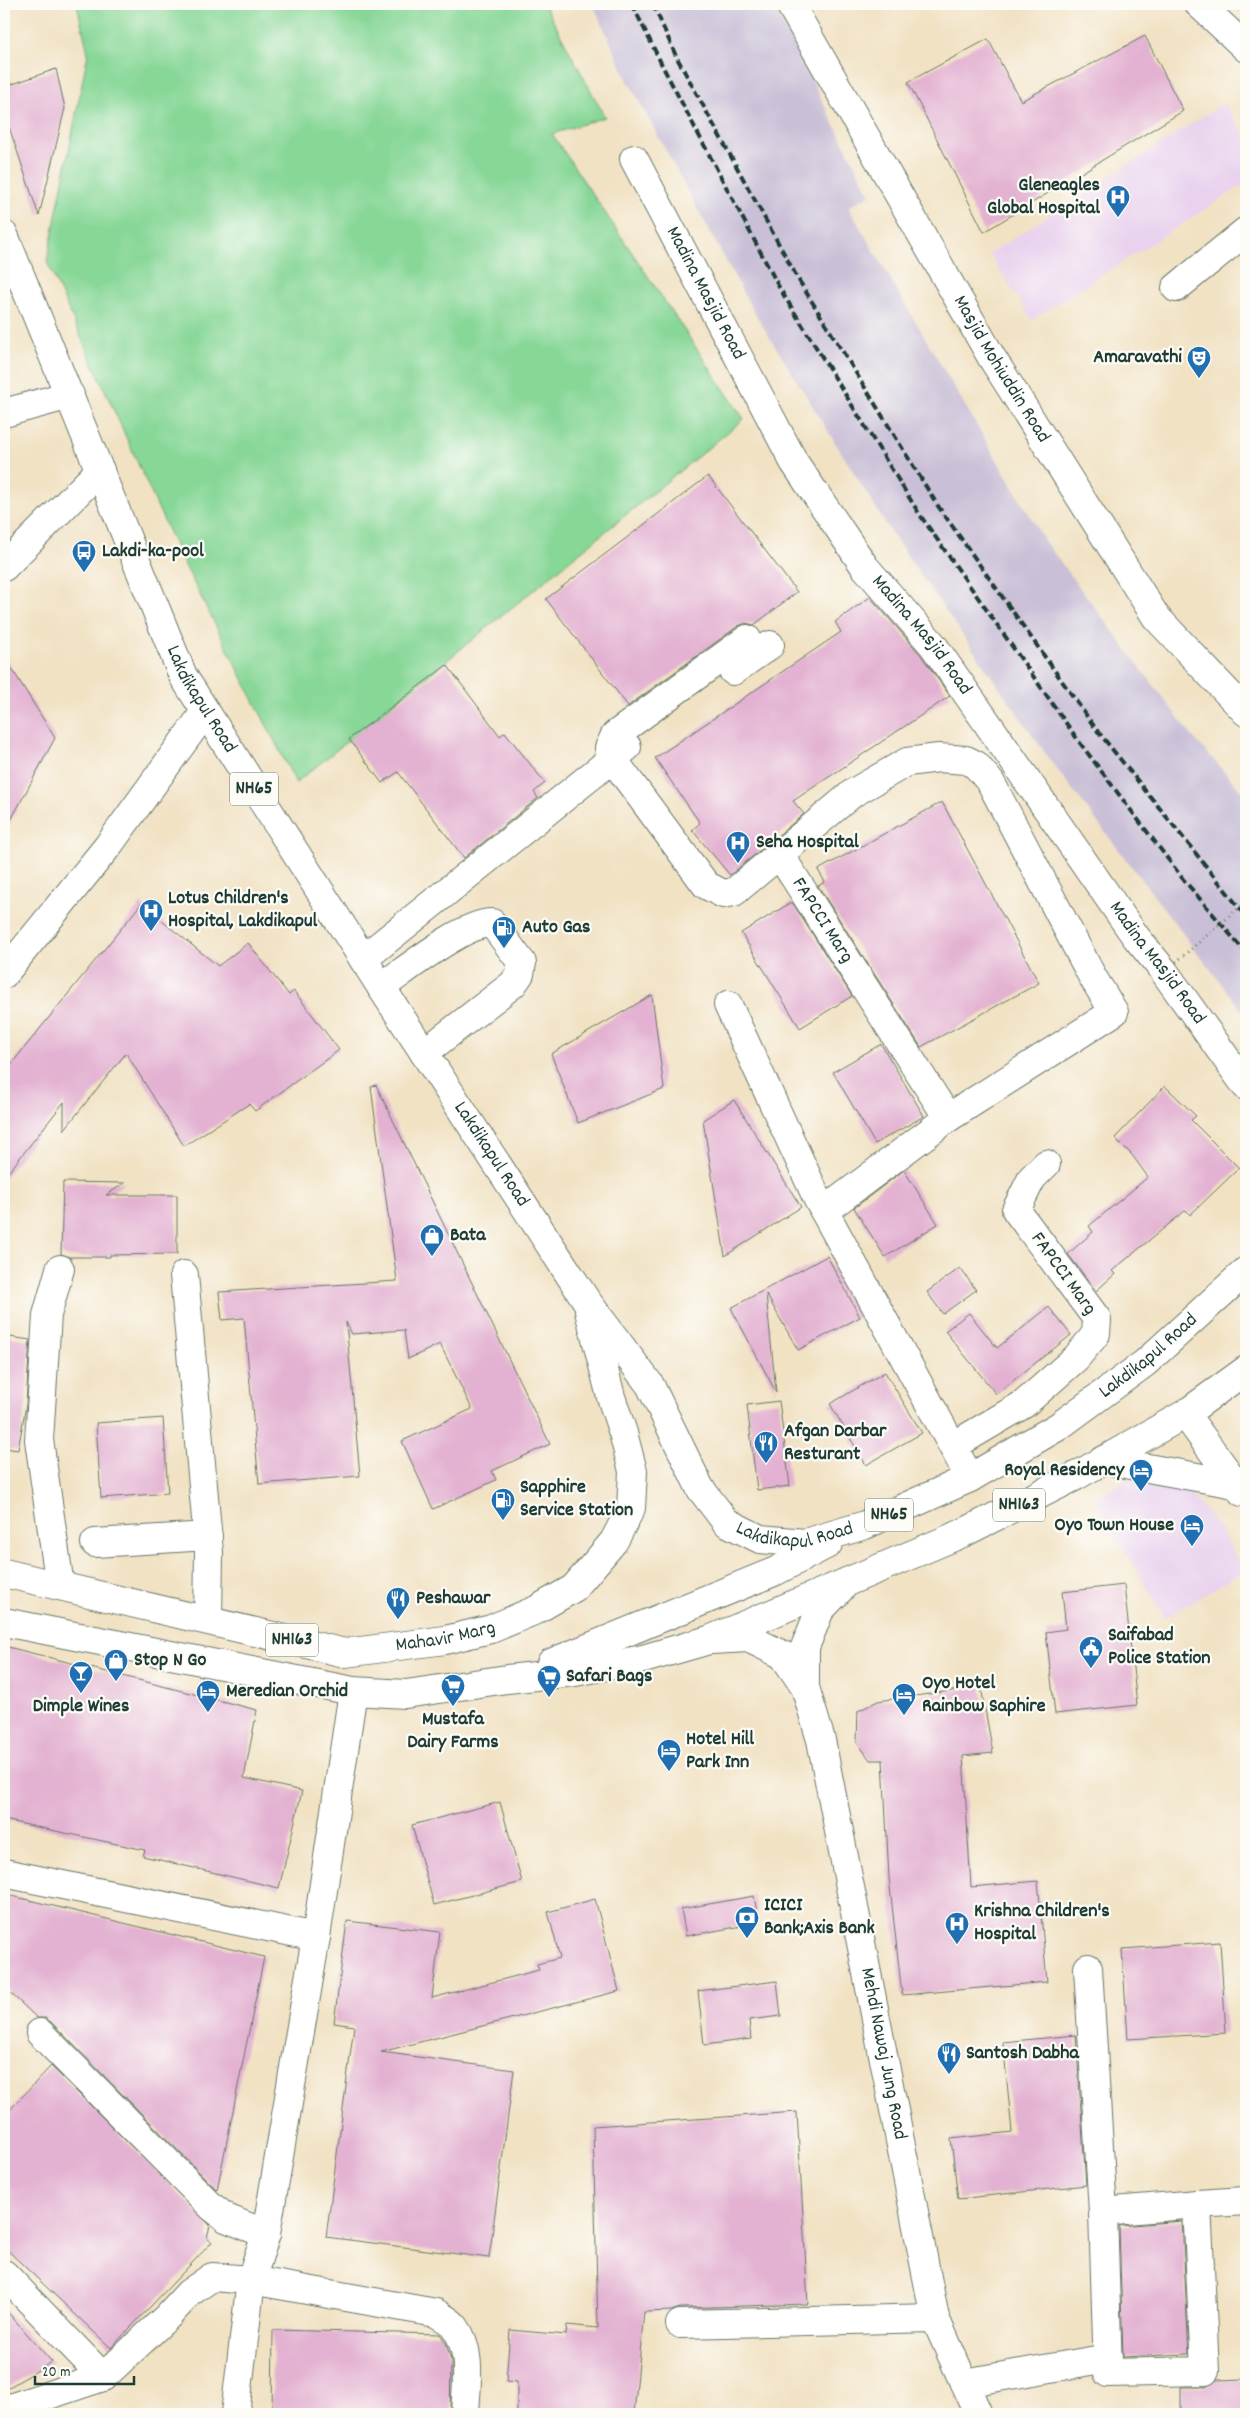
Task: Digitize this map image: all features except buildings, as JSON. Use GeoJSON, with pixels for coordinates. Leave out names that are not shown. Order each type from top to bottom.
{"type":"FeatureCollection","features":[{"type":"Feature","properties":{"kind":"main road","name":"Masjid Mohiuddin Road"},"geometry":{"type":"LineString","coordinates":[[790,4],[992,358],[1156,617],[1246,712]]}},
{"type":"Feature","properties":{"kind":"main road"},"geometry":{"type":"LineString","coordinates":[[1199,4],[1246,48]]}},
{"type":"Feature","properties":{"kind":"main road","name":"Madina Masjid Road"},"geometry":{"type":"LineString","coordinates":[[634,159],[794,462],[865,567],[933,645],[1136,938],[1163,970],[1246,1086]]}},
{"type":"Feature","properties":{"kind":"main road"},"geometry":{"type":"LineString","coordinates":[[1176,288],[1246,231]]}},
{"type":"Feature","properties":{"kind":"main road","name":"Lakdikapul Road"},"geometry":{"type":"LineString","coordinates":[[4,235],[183,676],[381,987],[586,1300],[650,1385],[700,1488],[726,1522],[760,1539],[805,1543],[865,1526],[970,1478],[1059,1426],[1145,1363],[1246,1271]]}},
{"type":"Feature","properties":{"kind":"main road"},"geometry":{"type":"LineString","coordinates":[[4,413],[70,395]]}},
{"type":"Feature","properties":{"kind":"main road"},"geometry":{"type":"LineString","coordinates":[[4,567],[100,470]]}},
{"type":"Feature","properties":{"kind":"main road"},"geometry":{"type":"LineString","coordinates":[[363,959],[759,642]]}},
{"type":"Feature","properties":{"kind":"main road"},"geometry":{"type":"LineString","coordinates":[[4,974],[108,846],[205,712]]}},
{"type":"Feature","properties":{"kind":"main road","name":"FAPCCI Marg"},"geometry":{"type":"LineString","coordinates":[[612,758],[706,885],[712,890],[723,894],[734,892],[780,855],[948,1118]]}},
{"type":"Feature","properties":{"kind":"main road"},"geometry":{"type":"LineString","coordinates":[[780,855],[853,793],[907,762],[939,758],[966,760],[976,765],[991,783],[1092,976],[1114,1012],[948,1118],[824,1210]]}},
{"type":"Feature","properties":{"kind":"main road"},"geometry":{"type":"LineString","coordinates":[[381,987],[465,930],[482,922],[492,923],[522,963],[520,974],[512,984],[424,1053]]}},
{"type":"Feature","properties":{"kind":"main road"},"geometry":{"type":"LineString","coordinates":[[728,1005],[824,1210],[970,1478]]}},
{"type":"Feature","properties":{"kind":"main road","name":"FAPCCI Marg"},"geometry":{"type":"LineString","coordinates":[[953,1446],[1024,1404],[1076,1358],[1096,1334],[1097,1318],[1016,1210],[1032,1178],[1046,1164]]}},
{"type":"Feature","properties":{"kind":"main road"},"geometry":{"type":"LineString","coordinates":[[60,1269],[47,1315],[40,1440],[60,1586]]}},
{"type":"Feature","properties":{"kind":"main road"},"geometry":{"type":"LineString","coordinates":[[184,1275],[208,1536],[208,1620]]}},
{"type":"Feature","properties":{"kind":"main road","name":"Mahavir Marg"},"geometry":{"type":"LineString","coordinates":[[4,1573],[345,1652],[445,1640],[491,1629],[536,1610],[574,1588],[614,1541],[631,1508],[633,1471],[611,1397],[586,1300]]}},
{"type":"Feature","properties":{"kind":"main road","name":"NH163"},"geometry":{"type":"LineString","coordinates":[[4,1622],[353,1691],[406,1694],[507,1679],[575,1672],[643,1659],[709,1640],[963,1533],[1104,1460],[1185,1414],[1246,1370]]}},
{"type":"Feature","properties":{"kind":"main road"},"geometry":{"type":"LineString","coordinates":[[1185,1414],[1241,1491]]}},
{"type":"Feature","properties":{"kind":"main road"},"geometry":{"type":"LineString","coordinates":[[1104,1460],[1241,1491]]}},
{"type":"Feature","properties":{"kind":"main road","name":"NH163"},"geometry":{"type":"LineString","coordinates":[[507,1679],[577,1654],[776,1571],[865,1526]]}},
{"type":"Feature","properties":{"kind":"main road"},"geometry":{"type":"LineString","coordinates":[[95,1543],[208,1536]]}},
{"type":"Feature","properties":{"kind":"main road"},"geometry":{"type":"LineString","coordinates":[[805,1687],[805,1647],[820,1610],[847,1582]]}},
{"type":"Feature","properties":{"kind":"main road"},"geometry":{"type":"LineString","coordinates":[[709,1640],[748,1638],[783,1655],[805,1687]]}},
{"type":"Feature","properties":{"kind":"main road","name":"Mehdi Nawaj Jung Road"},"geometry":{"type":"LineString","coordinates":[[805,1687],[821,1740],[935,2318],[978,2414]]}},
{"type":"Feature","properties":{"kind":"main road"},"geometry":{"type":"LineString","coordinates":[[235,2414],[251,2280],[266,2234],[316,1938],[353,1691]]}},
{"type":"Feature","properties":{"kind":"main road"},"geometry":{"type":"LineString","coordinates":[[4,1873],[316,1938]]}},
{"type":"Feature","properties":{"kind":"main road"},"geometry":{"type":"LineString","coordinates":[[1088,1968],[1103,2212],[1108,2373],[1204,2371],[1197,2204]]}},
{"type":"Feature","properties":{"kind":"main road"},"geometry":{"type":"LineString","coordinates":[[40,2033],[211,2206],[226,2218],[266,2234]]}},
{"type":"Feature","properties":{"kind":"main road"},"geometry":{"type":"LineString","coordinates":[[1103,2212],[1246,2201]]}},
{"type":"Feature","properties":{"kind":"main road"},"geometry":{"type":"LineString","coordinates":[[4,2274],[102,2377]]}},
{"type":"Feature","properties":{"kind":"main road"},"geometry":{"type":"LineString","coordinates":[[4,2410],[102,2377],[167,2317],[189,2293],[212,2277],[251,2280],[436,2313],[455,2326],[463,2344],[467,2363],[465,2414]]}},
{"type":"Feature","properties":{"kind":"main road"},"geometry":{"type":"LineString","coordinates":[[680,2324],[935,2318]]}},
{"type":"Feature","properties":{"kind":"main road"},"geometry":{"type":"LineString","coordinates":[[964,2383],[1108,2358]]}},
{"type":"Feature","properties":{"kind":"path"},"geometry":{"type":"LineString","coordinates":[[1176,962],[1246,902]]}},
{"type":"Feature","properties":{"kind":"shaded area"},"geometry":{"type":"Polygon","coordinates":[[[593,4],[743,4],[745,7],[753,4],[773,4],[870,195],[848,207],[1046,543],[1192,736],[1246,796],[1246,1016],[1053,764],[892,534],[751,307],[627,79],[593,4]]]}},
{"type":"Feature","properties":{"kind":"shaded area","name":"Gleneagles Global Hospital"},"geometry":{"type":"Polygon","coordinates":[[[1224,103],[1246,137],[1246,183],[1032,320],[989,254],[1224,103]]]}},
{"type":"Feature","properties":{"kind":"shaded area"},"geometry":{"type":"Polygon","coordinates":[[[1145,1469],[1186,1489],[1217,1524],[1244,1571],[1165,1618],[1094,1499],[1145,1469]]]}},
{"type":"Feature","properties":{"kind":"green space"},"geometry":{"type":"Polygon","coordinates":[[[77,4],[544,4],[605,117],[552,134],[744,419],[296,783],[177,550],[47,262],[88,53],[77,4]]]}},
{"type":"Feature","properties":{"kind":"railway"},"geometry":{"type":"LineString","coordinates":[[632,4],[664,69],[780,289],[920,515],[1080,743],[1183,879],[1246,953]]}},
{"type":"Feature","properties":{"kind":"railway"},"geometry":{"type":"LineString","coordinates":[[653,4],[676,56],[798,279],[938,506],[1096,729],[1246,916]]}},
{"type":"Feature","properties":{"kind":"railway"},"geometry":{"type":"LineString","coordinates":[[1234,4],[1246,15]]}},
{"type":"Feature","properties":{"kind":"place","name":"Gleneagles Global Hospital"},"geometry":{"type":"Point","coordinates":[1118,218]}},
{"type":"Feature","properties":{"kind":"place","name":"Amaravathi"},"geometry":{"type":"Point","coordinates":[1199,379]}},
{"type":"Feature","properties":{"kind":"place","name":"Lakdi-ka-pool"},"geometry":{"type":"Point","coordinates":[84,573]}},
{"type":"Feature","properties":{"kind":"place","name":"Seha Hospital"},"geometry":{"type":"Point","coordinates":[738,864]}},
{"type":"Feature","properties":{"kind":"place","name":"Lotus Children's Hospital, Lakdikapul"},"geometry":{"type":"Point","coordinates":[151,932]}},
{"type":"Feature","properties":{"kind":"place","name":"Auto Gas"},"geometry":{"type":"Point","coordinates":[504,949]}},
{"type":"Feature","properties":{"kind":"place","name":"Bata"},"geometry":{"type":"Point","coordinates":[432,1257]}},
{"type":"Feature","properties":{"kind":"place","name":"Afgan Darbar Resturant"},"geometry":{"type":"Point","coordinates":[766,1464]}},
{"type":"Feature","properties":{"kind":"place","name":"Royal Residency"},"geometry":{"type":"Point","coordinates":[1141,1492]}},
{"type":"Feature","properties":{"kind":"place","name":"Sapphire Service Station"},"geometry":{"type":"Point","coordinates":[503,1521]}},
{"type":"Feature","properties":{"kind":"place","name":"Oyo Town House"},"geometry":{"type":"Point","coordinates":[1192,1547]}},
{"type":"Feature","properties":{"kind":"place","name":"Peshawar"},"geometry":{"type":"Point","coordinates":[398,1620]}},
{"type":"Feature","properties":{"kind":"place","name":"Saifabad Police Station"},"geometry":{"type":"Point","coordinates":[1091,1669]}},
{"type":"Feature","properties":{"kind":"place","name":"Stop N Go"},"geometry":{"type":"Point","coordinates":[116,1682]}},
{"type":"Feature","properties":{"kind":"place","name":"Dimple Wines"},"geometry":{"type":"Point","coordinates":[81,1694]}},
{"type":"Feature","properties":{"kind":"place","name":"Safari Bags"},"geometry":{"type":"Point","coordinates":[549,1698]}},
{"type":"Feature","properties":{"kind":"place","name":"Mustafa Dairy Farms"},"geometry":{"type":"Point","coordinates":[453,1707]}},
{"type":"Feature","properties":{"kind":"place","name":"Meredian Orchid"},"geometry":{"type":"Point","coordinates":[208,1713]}},
{"type":"Feature","properties":{"kind":"place","name":"Oyo Hotel Rainbow Saphire"},"geometry":{"type":"Point","coordinates":[904,1716]}},
{"type":"Feature","properties":{"kind":"place","name":"Hotel Hill Park Inn"},"geometry":{"type":"Point","coordinates":[669,1772]}},
{"type":"Feature","properties":{"kind":"place","name":"ICICI Bank;Axis Bank"},"geometry":{"type":"Point","coordinates":[747,1939]}},
{"type":"Feature","properties":{"kind":"place","name":"Krishna Children's Hospital"},"geometry":{"type":"Point","coordinates":[957,1945]}},
{"type":"Feature","properties":{"kind":"place","name":"Santosh Dabha"},"geometry":{"type":"Point","coordinates":[949,2075]}}]}
